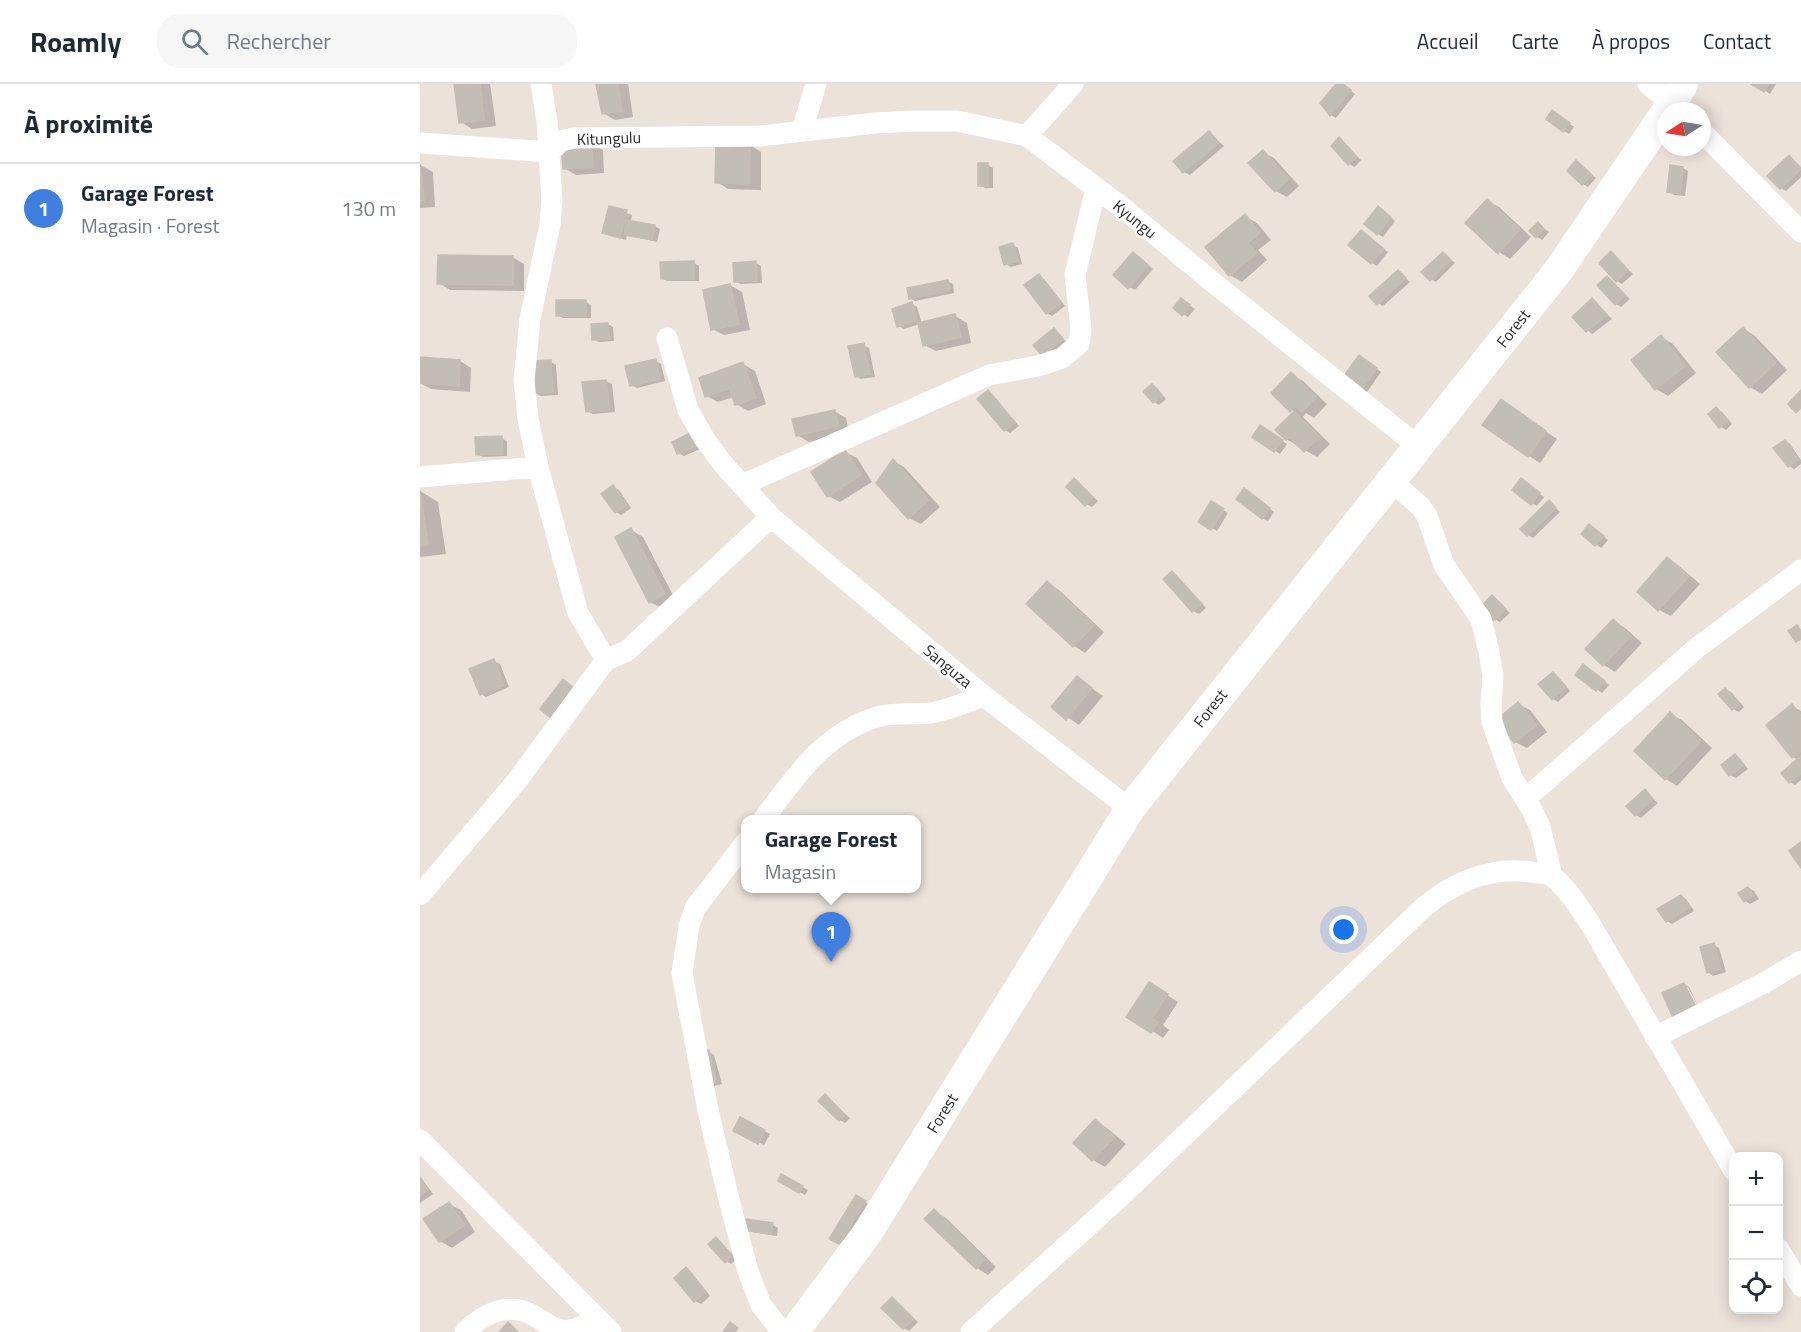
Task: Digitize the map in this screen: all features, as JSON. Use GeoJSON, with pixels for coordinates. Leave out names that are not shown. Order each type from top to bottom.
{"type":"FeatureCollection","features":[{"type":"Feature","properties":{"kind":"street"},"geometry":{"type":"LineString","coordinates":[[541,84],[550,152],[552,201],[550,224],[530,319],[524,381],[528,419],[538,467],[578,613],[606,660]]}},
{"type":"Feature","properties":{"kind":"street"},"geometry":{"type":"LineString","coordinates":[[802,131],[816,84]]}},
{"type":"Feature","properties":{"kind":"street"},"geometry":{"type":"LineString","coordinates":[[1027,136],[1073,84]]}},
{"type":"Feature","properties":{"kind":"street"},"geometry":{"type":"LineString","coordinates":[[1648,84],[1670,102]]}},
{"type":"Feature","properties":{"kind":"street","name":"Kyungu"},"geometry":{"type":"LineString","coordinates":[[802,131],[875,123],[957,122],[1027,136],[1096,188],[1419,447]]}},
{"type":"Feature","properties":{"kind":"street","name":"Forest"},"geometry":{"type":"LineString","coordinates":[[794,1332],[868,1232],[1130,809],[1558,271],[1657,127]]}},
{"type":"Feature","properties":{"kind":"street","name":"Kitungulu"},"geometry":{"type":"LineString","coordinates":[[550,152],[561,141],[574,138],[760,136],[802,131]]}},
{"type":"Feature","properties":{"kind":"street"},"geometry":{"type":"LineString","coordinates":[[1711,141],[1801,232]]}},
{"type":"Feature","properties":{"kind":"street"},"geometry":{"type":"LineString","coordinates":[[420,143],[550,152]]}},
{"type":"Feature","properties":{"kind":"street"},"geometry":{"type":"LineString","coordinates":[[742,485],[989,375],[1038,366],[1062,358],[1079,344],[1081,329],[1075,275],[1096,188]]}},
{"type":"Feature","properties":{"kind":"street","name":"Sanguza"},"geometry":{"type":"LineString","coordinates":[[667,339],[688,410],[704,438],[723,464],[771,516],[984,696],[1130,809]]}},
{"type":"Feature","properties":{"kind":"street"},"geometry":{"type":"LineString","coordinates":[[420,477],[538,467]]}},
{"type":"Feature","properties":{"kind":"street"},"geometry":{"type":"LineString","coordinates":[[1390,480],[1421,507],[1427,516],[1443,566],[1481,619],[1490,652],[1493,675],[1492,722],[1512,778],[1540,827],[1552,876],[1568,893],[1587,920],[1729,1163]]}},
{"type":"Feature","properties":{"kind":"street"},"geometry":{"type":"LineString","coordinates":[[420,895],[516,782],[606,660],[627,651],[771,516]]}},
{"type":"Feature","properties":{"kind":"street"},"geometry":{"type":"LineString","coordinates":[[1525,798],[1698,647],[1801,570]]}},
{"type":"Feature","properties":{"kind":"street"},"geometry":{"type":"LineString","coordinates":[[766,815],[806,763],[836,736],[876,718],[897,713],[929,713],[984,696]]}},
{"type":"Feature","properties":{"kind":"street"},"geometry":{"type":"LineString","coordinates":[[741,848],[695,908],[689,926],[682,973],[708,1110],[745,1260],[761,1305],[782,1332]]}},
{"type":"Feature","properties":{"kind":"street"},"geometry":{"type":"LineString","coordinates":[[971,1332],[1118,1199],[1440,894],[1471,878],[1505,870],[1521,870],[1552,876]]}},
{"type":"Feature","properties":{"kind":"street"},"geometry":{"type":"LineString","coordinates":[[1655,1037],[1764,983],[1801,961]]}},
{"type":"Feature","properties":{"kind":"street"},"geometry":{"type":"LineString","coordinates":[[420,1140],[604,1325]]}},
{"type":"Feature","properties":{"kind":"street"},"geometry":{"type":"LineString","coordinates":[[1783,1254],[1800,1281]]}},
{"type":"Feature","properties":{"kind":"street"},"geometry":{"type":"LineString","coordinates":[[465,1332],[486,1315],[499,1309],[511,1308],[524,1311],[547,1325],[561,1330],[604,1325]]}},
{"type":"Feature","properties":{"kind":"building"},"geometry":{"type":"Polygon","coordinates":[[[454,84],[480,84],[484,120],[459,123],[454,84]]]}},
{"type":"Feature","properties":{"kind":"building"},"geometry":{"type":"Polygon","coordinates":[[[596,84],[618,84],[622,111],[602,114],[596,84]]]}},
{"type":"Feature","properties":{"kind":"building"},"geometry":{"type":"Polygon","coordinates":[[[1336,84],[1343,84],[1351,90],[1330,116],[1320,103],[1336,84]]]}},
{"type":"Feature","properties":{"kind":"building"},"geometry":{"type":"Polygon","coordinates":[[[1751,84],[1769,84],[1764,92],[1751,84]]]}},
{"type":"Feature","properties":{"kind":"building"},"geometry":{"type":"Polygon","coordinates":[[[1552,110],[1570,123],[1563,132],[1546,119],[1552,110]]]}},
{"type":"Feature","properties":{"kind":"building"},"geometry":{"type":"Polygon","coordinates":[[[1209,131],[1219,143],[1183,173],[1173,161],[1209,131]]]}},
{"type":"Feature","properties":{"kind":"building"},"geometry":{"type":"Polygon","coordinates":[[[1339,137],[1357,157],[1348,165],[1331,146],[1339,137]]]}},
{"type":"Feature","properties":{"kind":"building"},"geometry":{"type":"Polygon","coordinates":[[[592,141],[593,167],[563,169],[561,143],[592,141]]]}},
{"type":"Feature","properties":{"kind":"building"},"geometry":{"type":"Polygon","coordinates":[[[716,143],[750,144],[749,184],[715,183],[716,143]]]}},
{"type":"Feature","properties":{"kind":"building"},"geometry":{"type":"Polygon","coordinates":[[[1263,150],[1289,179],[1275,192],[1248,163],[1263,150]]]}},
{"type":"Feature","properties":{"kind":"building"},"geometry":{"type":"Polygon","coordinates":[[[1789,155],[1801,169],[1780,189],[1767,176],[1789,155]]]}},
{"type":"Feature","properties":{"kind":"building"},"geometry":{"type":"Polygon","coordinates":[[[1576,160],[1592,175],[1582,185],[1567,171],[1576,160]]]}},
{"type":"Feature","properties":{"kind":"building"},"geometry":{"type":"Polygon","coordinates":[[[978,163],[988,163],[988,186],[978,186],[978,163]]]}},
{"type":"Feature","properties":{"kind":"building"},"geometry":{"type":"Polygon","coordinates":[[[420,164],[424,201],[420,201],[420,164]]]}},
{"type":"Feature","properties":{"kind":"building"},"geometry":{"type":"Polygon","coordinates":[[[1670,165],[1683,167],[1680,194],[1667,192],[1670,165]]]}},
{"type":"Feature","properties":{"kind":"building"},"geometry":{"type":"Polygon","coordinates":[[[1487,199],[1520,229],[1498,254],[1465,223],[1487,199]]]}},
{"type":"Feature","properties":{"kind":"building"},"geometry":{"type":"Polygon","coordinates":[[[609,206],[627,210],[620,238],[602,233],[609,206]]]}},
{"type":"Feature","properties":{"kind":"building"},"geometry":{"type":"Polygon","coordinates":[[[1378,206],[1391,217],[1377,235],[1364,224],[1378,206]]]}},
{"type":"Feature","properties":{"kind":"building"},"geometry":{"type":"Polygon","coordinates":[[[1245,214],[1260,233],[1248,243],[1257,253],[1229,276],[1205,247],[1245,214]]]}},
{"type":"Feature","properties":{"kind":"building"},"geometry":{"type":"Polygon","coordinates":[[[626,220],[655,225],[652,240],[624,235],[626,220]]]}},
{"type":"Feature","properties":{"kind":"building"},"geometry":{"type":"Polygon","coordinates":[[[1538,222],[1544,229],[1536,238],[1529,231],[1538,222]]]}},
{"type":"Feature","properties":{"kind":"building"},"geometry":{"type":"Polygon","coordinates":[[[1361,230],[1384,249],[1371,264],[1348,245],[1361,230]]]}},
{"type":"Feature","properties":{"kind":"building"},"geometry":{"type":"Polygon","coordinates":[[[1013,243],[1018,261],[1004,265],[999,247],[1013,243]]]}},
{"type":"Feature","properties":{"kind":"building"},"geometry":{"type":"Polygon","coordinates":[[[1611,251],[1628,270],[1616,282],[1599,263],[1611,251]]]}},
{"type":"Feature","properties":{"kind":"building"},"geometry":{"type":"Polygon","coordinates":[[[1133,252],[1148,265],[1128,289],[1113,275],[1133,252]]]}},
{"type":"Feature","properties":{"kind":"building"},"geometry":{"type":"Polygon","coordinates":[[[1443,252],[1451,260],[1430,281],[1421,272],[1443,252]]]}},
{"type":"Feature","properties":{"kind":"building"},"geometry":{"type":"Polygon","coordinates":[[[438,255],[513,256],[513,285],[437,284],[438,255]]]}},
{"type":"Feature","properties":{"kind":"building"},"geometry":{"type":"Polygon","coordinates":[[[694,261],[694,279],[661,279],[660,262],[694,261]]]}},
{"type":"Feature","properties":{"kind":"building"},"geometry":{"type":"Polygon","coordinates":[[[756,261],[757,281],[734,282],[733,263],[756,261]]]}},
{"type":"Feature","properties":{"kind":"building"},"geometry":{"type":"Polygon","coordinates":[[[1398,270],[1406,278],[1377,305],[1369,296],[1398,270]]]}},
{"type":"Feature","properties":{"kind":"building"},"geometry":{"type":"Polygon","coordinates":[[[1039,274],[1061,303],[1046,314],[1024,285],[1039,274]]]}},
{"type":"Feature","properties":{"kind":"building"},"geometry":{"type":"Polygon","coordinates":[[[1607,276],[1625,295],[1615,305],[1597,285],[1607,276]]]}},
{"type":"Feature","properties":{"kind":"building"},"geometry":{"type":"Polygon","coordinates":[[[948,280],[950,290],[909,299],[907,288],[948,280]]]}},
{"type":"Feature","properties":{"kind":"building"},"geometry":{"type":"Polygon","coordinates":[[[730,284],[739,324],[711,330],[703,290],[730,284]]]}},
{"type":"Feature","properties":{"kind":"building"},"geometry":{"type":"Polygon","coordinates":[[[1181,298],[1190,305],[1182,316],[1173,308],[1181,298]]]}},
{"type":"Feature","properties":{"kind":"building"},"geometry":{"type":"Polygon","coordinates":[[[1592,298],[1607,315],[1586,332],[1572,317],[1592,298]]]}},
{"type":"Feature","properties":{"kind":"building"},"geometry":{"type":"Polygon","coordinates":[[[556,300],[586,300],[586,316],[556,316],[556,300]]]}},
{"type":"Feature","properties":{"kind":"building"},"geometry":{"type":"Polygon","coordinates":[[[912,302],[917,320],[897,327],[892,309],[912,302]]]}},
{"type":"Feature","properties":{"kind":"building"},"geometry":{"type":"Polygon","coordinates":[[[955,314],[961,337],[923,346],[918,323],[955,314]]]}},
{"type":"Feature","properties":{"kind":"building"},"geometry":{"type":"Polygon","coordinates":[[[608,323],[610,339],[592,340],[591,324],[608,323]]]}},
{"type":"Feature","properties":{"kind":"building"},"geometry":{"type":"Polygon","coordinates":[[[1743,327],[1776,363],[1749,388],[1716,352],[1743,327]]]}},
{"type":"Feature","properties":{"kind":"building"},"geometry":{"type":"Polygon","coordinates":[[[1054,328],[1063,339],[1042,356],[1033,345],[1054,328]]]}},
{"type":"Feature","properties":{"kind":"building"},"geometry":{"type":"Polygon","coordinates":[[[1661,335],[1685,366],[1655,390],[1631,360],[1661,335]]]}},
{"type":"Feature","properties":{"kind":"building"},"geometry":{"type":"Polygon","coordinates":[[[864,343],[870,374],[855,377],[848,346],[864,343]]]}},
{"type":"Feature","properties":{"kind":"building"},"geometry":{"type":"Polygon","coordinates":[[[1359,355],[1377,368],[1359,393],[1341,380],[1359,355]]]}},
{"type":"Feature","properties":{"kind":"building"},"geometry":{"type":"Polygon","coordinates":[[[420,357],[460,360],[459,386],[420,383],[420,357]]]}},
{"type":"Feature","properties":{"kind":"building"},"geometry":{"type":"Polygon","coordinates":[[[656,359],[660,379],[630,386],[625,366],[656,359]]]}},
{"type":"Feature","properties":{"kind":"building"},"geometry":{"type":"Polygon","coordinates":[[[551,360],[553,392],[534,393],[532,361],[551,360]]]}},
{"type":"Feature","properties":{"kind":"building"},"geometry":{"type":"Polygon","coordinates":[[[743,362],[756,398],[735,405],[729,388],[705,397],[699,378],[743,362]]]}},
{"type":"Feature","properties":{"kind":"building"},"geometry":{"type":"Polygon","coordinates":[[[1291,372],[1316,397],[1302,412],[1295,406],[1290,412],[1271,393],[1291,372]]]}},
{"type":"Feature","properties":{"kind":"building"},"geometry":{"type":"Polygon","coordinates":[[[606,380],[610,409],[586,412],[582,382],[606,380]]]}},
{"type":"Feature","properties":{"kind":"building"},"geometry":{"type":"Polygon","coordinates":[[[1152,384],[1162,396],[1153,403],[1143,391],[1152,384]]]}},
{"type":"Feature","properties":{"kind":"building"},"geometry":{"type":"Polygon","coordinates":[[[988,390],[1015,423],[1004,431],[977,399],[988,390]]]}},
{"type":"Feature","properties":{"kind":"building"},"geometry":{"type":"Polygon","coordinates":[[[1801,390],[1801,408],[1796,413],[1788,404],[1801,390]]]}},
{"type":"Feature","properties":{"kind":"building"},"geometry":{"type":"Polygon","coordinates":[[[1501,399],[1546,431],[1528,457],[1482,425],[1501,399]]]}},
{"type":"Feature","properties":{"kind":"building"},"geometry":{"type":"Polygon","coordinates":[[[1716,407],[1728,421],[1719,428],[1708,414],[1716,407]]]}},
{"type":"Feature","properties":{"kind":"building"},"geometry":{"type":"Polygon","coordinates":[[[835,410],[838,426],[796,436],[792,419],[835,410]]]}},
{"type":"Feature","properties":{"kind":"building"},"geometry":{"type":"Polygon","coordinates":[[[1294,411],[1320,437],[1304,452],[1289,437],[1286,440],[1275,430],[1294,411]]]}},
{"type":"Feature","properties":{"kind":"building"},"geometry":{"type":"Polygon","coordinates":[[[1260,425],[1283,440],[1274,452],[1252,437],[1260,425]]]}},
{"type":"Feature","properties":{"kind":"building"},"geometry":{"type":"Polygon","coordinates":[[[690,433],[696,446],[677,454],[672,442],[690,433]]]}},
{"type":"Feature","properties":{"kind":"building"},"geometry":{"type":"Polygon","coordinates":[[[502,436],[503,454],[476,455],[475,437],[502,436]]]}},
{"type":"Feature","properties":{"kind":"building"},"geometry":{"type":"Polygon","coordinates":[[[1785,440],[1799,459],[1788,467],[1773,448],[1785,440]]]}},
{"type":"Feature","properties":{"kind":"building"},"geometry":{"type":"Polygon","coordinates":[[[845,450],[861,475],[827,497],[811,472],[845,450]]]}},
{"type":"Feature","properties":{"kind":"building"},"geometry":{"type":"Polygon","coordinates":[[[893,459],[929,500],[908,519],[876,483],[893,459]]]}},
{"type":"Feature","properties":{"kind":"building"},"geometry":{"type":"Polygon","coordinates":[[[1074,478],[1093,497],[1085,506],[1066,487],[1074,478]]]}},
{"type":"Feature","properties":{"kind":"building"},"geometry":{"type":"Polygon","coordinates":[[[1521,478],[1540,493],[1531,505],[1512,490],[1521,478]]]}},
{"type":"Feature","properties":{"kind":"building"},"geometry":{"type":"Polygon","coordinates":[[[613,485],[627,505],[615,513],[601,494],[613,485]]]}},
{"type":"Feature","properties":{"kind":"building"},"geometry":{"type":"Polygon","coordinates":[[[1244,488],[1270,508],[1262,519],[1236,499],[1244,488]]]}},
{"type":"Feature","properties":{"kind":"building"},"geometry":{"type":"Polygon","coordinates":[[[420,490],[428,545],[420,546],[420,490]]]}},
{"type":"Feature","properties":{"kind":"building"},"geometry":{"type":"Polygon","coordinates":[[[1549,500],[1556,508],[1527,536],[1520,529],[1549,500]]]}},
{"type":"Feature","properties":{"kind":"building"},"geometry":{"type":"Polygon","coordinates":[[[1211,501],[1224,509],[1211,530],[1198,522],[1211,501]]]}},
{"type":"Feature","properties":{"kind":"building"},"geometry":{"type":"Polygon","coordinates":[[[1589,524],[1604,536],[1595,546],[1581,534],[1589,524]]]}},
{"type":"Feature","properties":{"kind":"building"},"geometry":{"type":"Polygon","coordinates":[[[631,528],[665,594],[649,603],[615,537],[631,528]]]}},
{"type":"Feature","properties":{"kind":"building"},"geometry":{"type":"Polygon","coordinates":[[[1667,557],[1689,576],[1658,611],[1637,592],[1667,557]]]}},
{"type":"Feature","properties":{"kind":"building"},"geometry":{"type":"Polygon","coordinates":[[[1172,571],[1202,604],[1192,612],[1163,579],[1172,571]]]}},
{"type":"Feature","properties":{"kind":"building"},"geometry":{"type":"Polygon","coordinates":[[[1047,581],[1094,625],[1073,647],[1026,604],[1047,581]]]}},
{"type":"Feature","properties":{"kind":"building"},"geometry":{"type":"Polygon","coordinates":[[[1492,595],[1506,609],[1494,621],[1481,606],[1492,595]]]}},
{"type":"Feature","properties":{"kind":"building"},"geometry":{"type":"Polygon","coordinates":[[[1613,619],[1631,636],[1603,666],[1585,649],[1613,619]]]}},
{"type":"Feature","properties":{"kind":"building"},"geometry":{"type":"Polygon","coordinates":[[[1797,625],[1801,631],[1801,639],[1796,642],[1788,631],[1797,625]]]}},
{"type":"Feature","properties":{"kind":"building"},"geometry":{"type":"Polygon","coordinates":[[[494,659],[504,685],[480,695],[469,669],[494,659]]]}},
{"type":"Feature","properties":{"kind":"building"},"geometry":{"type":"Polygon","coordinates":[[[1583,664],[1605,681],[1596,691],[1575,675],[1583,664]]]}},
{"type":"Feature","properties":{"kind":"building"},"geometry":{"type":"Polygon","coordinates":[[[1553,672],[1566,687],[1552,700],[1538,684],[1553,672]]]}},
{"type":"Feature","properties":{"kind":"building"},"geometry":{"type":"Polygon","coordinates":[[[1077,676],[1092,688],[1066,720],[1051,707],[1077,676]]]}},
{"type":"Feature","properties":{"kind":"building"},"geometry":{"type":"Polygon","coordinates":[[[563,679],[576,690],[553,720],[540,709],[563,679]]]}},
{"type":"Feature","properties":{"kind":"building"},"geometry":{"type":"Polygon","coordinates":[[[1725,688],[1740,704],[1732,710],[1718,694],[1725,688]]]}},
{"type":"Feature","properties":{"kind":"building"},"geometry":{"type":"Polygon","coordinates":[[[1518,702],[1537,725],[1514,743],[1496,720],[1518,702]]]}},
{"type":"Feature","properties":{"kind":"building"},"geometry":{"type":"Polygon","coordinates":[[[1792,704],[1801,716],[1801,751],[1792,758],[1766,725],[1792,704]]]}},
{"type":"Feature","properties":{"kind":"building"},"geometry":{"type":"Polygon","coordinates":[[[1670,712],[1701,741],[1665,780],[1634,751],[1670,712]]]}},
{"type":"Feature","properties":{"kind":"building"},"geometry":{"type":"Polygon","coordinates":[[[1735,754],[1744,765],[1729,776],[1721,765],[1735,754]]]}},
{"type":"Feature","properties":{"kind":"building"},"geometry":{"type":"Polygon","coordinates":[[[1801,756],[1801,773],[1789,783],[1781,773],[1801,756]]]}},
{"type":"Feature","properties":{"kind":"building"},"geometry":{"type":"Polygon","coordinates":[[[1645,789],[1653,799],[1635,816],[1626,806],[1645,789]]]}},
{"type":"Feature","properties":{"kind":"building"},"geometry":{"type":"Polygon","coordinates":[[[1801,842],[1801,868],[1789,851],[1801,842]]]}},
{"type":"Feature","properties":{"kind":"building"},"geometry":{"type":"Polygon","coordinates":[[[1748,887],[1754,896],[1744,902],[1738,893],[1748,887]]]}},
{"type":"Feature","properties":{"kind":"building"},"geometry":{"type":"Polygon","coordinates":[[[1681,895],[1690,907],[1666,922],[1657,909],[1681,895]]]}},
{"type":"Feature","properties":{"kind":"building"},"geometry":{"type":"Polygon","coordinates":[[[1714,943],[1721,969],[1707,973],[1700,947],[1714,943]]]}},
{"type":"Feature","properties":{"kind":"building"},"geometry":{"type":"Polygon","coordinates":[[[1149,982],[1168,994],[1152,1018],[1158,1022],[1151,1033],[1126,1017],[1149,982]]]}},
{"type":"Feature","properties":{"kind":"building"},"geometry":{"type":"Polygon","coordinates":[[[1684,983],[1696,1007],[1673,1018],[1662,993],[1684,983]]]}},
{"type":"Feature","properties":{"kind":"building"},"geometry":{"type":"Polygon","coordinates":[[[709,1050],[717,1082],[707,1084],[698,1053],[709,1050]]]}},
{"type":"Feature","properties":{"kind":"building"},"geometry":{"type":"Polygon","coordinates":[[[825,1094],[845,1115],[839,1121],[818,1101],[825,1094]]]}},
{"type":"Feature","properties":{"kind":"building"},"geometry":{"type":"Polygon","coordinates":[[[740,1117],[765,1130],[758,1144],[733,1131],[740,1117]]]}},
{"type":"Feature","properties":{"kind":"building"},"geometry":{"type":"Polygon","coordinates":[[[1095,1119],[1115,1137],[1092,1161],[1073,1143],[1095,1119]]]}},
{"type":"Feature","properties":{"kind":"building"},"geometry":{"type":"Polygon","coordinates":[[[781,1174],[803,1186],[799,1193],[778,1181],[781,1174]]]}},
{"type":"Feature","properties":{"kind":"building"},"geometry":{"type":"Polygon","coordinates":[[[420,1179],[428,1190],[420,1196],[420,1179]]]}},
{"type":"Feature","properties":{"kind":"building"},"geometry":{"type":"Polygon","coordinates":[[[856,1195],[866,1201],[839,1244],[829,1239],[856,1195]]]}},
{"type":"Feature","properties":{"kind":"building"},"geometry":{"type":"Polygon","coordinates":[[[449,1202],[465,1225],[439,1242],[423,1219],[449,1202]]]}},
{"type":"Feature","properties":{"kind":"building"},"geometry":{"type":"Polygon","coordinates":[[[934,1209],[985,1259],[976,1269],[924,1219],[934,1209]]]}},
{"type":"Feature","properties":{"kind":"building"},"geometry":{"type":"Polygon","coordinates":[[[746,1219],[773,1223],[771,1234],[744,1230],[746,1219]]]}},
{"type":"Feature","properties":{"kind":"building"},"geometry":{"type":"Polygon","coordinates":[[[716,1237],[732,1256],[725,1263],[708,1244],[716,1237]]]}},
{"type":"Feature","properties":{"kind":"building"},"geometry":{"type":"Polygon","coordinates":[[[686,1267],[706,1292],[694,1302],[674,1278],[686,1267]]]}},
{"type":"Feature","properties":{"kind":"building"},"geometry":{"type":"Polygon","coordinates":[[[892,1297],[914,1319],[903,1329],[881,1308],[892,1297]]]}},
{"type":"Feature","properties":{"kind":"building"},"geometry":{"type":"Polygon","coordinates":[[[508,1322],[518,1332],[499,1332],[508,1322]]]}},
{"type":"Feature","properties":{"kind":"building"},"geometry":{"type":"Polygon","coordinates":[[[730,1322],[738,1328],[735,1332],[723,1332],[730,1322]]]}},
{"type":"Feature","properties":{"kind":"place","name":"Garage Forest"},"geometry":{"type":"Point","coordinates":[831,962]}}]}
